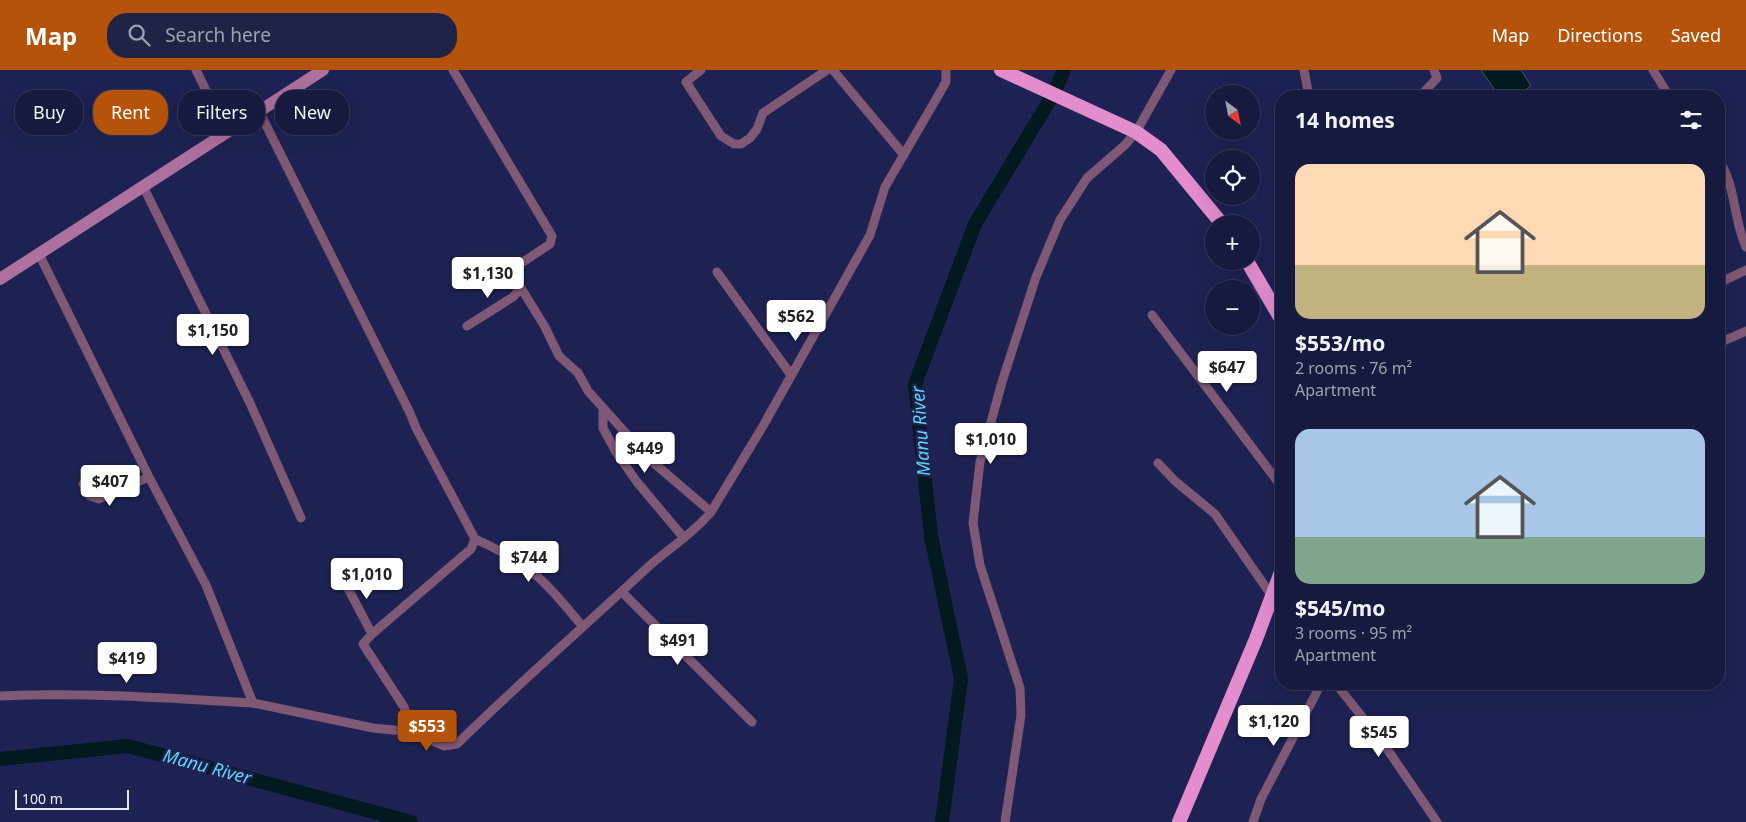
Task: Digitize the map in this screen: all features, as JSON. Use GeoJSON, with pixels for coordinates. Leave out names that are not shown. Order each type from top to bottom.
{"type":"FeatureCollection","features":[{"type":"Feature","properties":{"kind":"highway"},"geometry":{"type":"LineString","coordinates":[[1001,70],[1130,129],[1161,150],[1215,215]]}},
{"type":"Feature","properties":{"kind":"highway"},"geometry":{"type":"LineString","coordinates":[[1252,270],[1275,309]]}},
{"type":"Feature","properties":{"kind":"highway"},"geometry":{"type":"LineString","coordinates":[[1179,822],[1275,589]]}},
{"type":"Feature","properties":{"kind":"main road"},"geometry":{"type":"LineString","coordinates":[[265,106],[323,70]]}},
{"type":"Feature","properties":{"kind":"main road"},"geometry":{"type":"LineString","coordinates":[[0,279],[221,135]]}},
{"type":"Feature","properties":{"kind":"street"},"geometry":{"type":"LineString","coordinates":[[196,70],[206,90]]}},
{"type":"Feature","properties":{"kind":"street"},"geometry":{"type":"LineString","coordinates":[[453,70],[552,236],[550,244],[517,266],[513,275],[545,327],[559,356],[578,373],[588,391],[648,458],[711,512]]}},
{"type":"Feature","properties":{"kind":"street"},"geometry":{"type":"LineString","coordinates":[[701,70],[686,82],[720,136],[734,144],[741,144],[750,138],[757,129],[764,113],[827,70]]}},
{"type":"Feature","properties":{"kind":"street"},"geometry":{"type":"LineString","coordinates":[[833,70],[904,154]]}},
{"type":"Feature","properties":{"kind":"street"},"geometry":{"type":"LineString","coordinates":[[0,696],[48,694],[127,696],[253,703],[373,728],[412,732],[444,746],[457,744],[525,678],[701,524],[711,512],[791,376],[870,235],[885,187],[946,82],[946,70]]}},
{"type":"Feature","properties":{"kind":"street"},"geometry":{"type":"LineString","coordinates":[[1005,822],[1021,715],[1020,688],[980,564],[973,523],[980,462],[1002,382],[1036,277],[1060,220],[1087,178],[1126,145],[1130,129],[1171,70]]}},
{"type":"Feature","properties":{"kind":"street"},"geometry":{"type":"LineString","coordinates":[[1426,90],[1437,78],[1434,70]]}},
{"type":"Feature","properties":{"kind":"street"},"geometry":{"type":"LineString","coordinates":[[1653,70],[1665,90]]}},
{"type":"Feature","properties":{"kind":"street"},"geometry":{"type":"LineString","coordinates":[[1306,71],[1308,90]]}},
{"type":"Feature","properties":{"kind":"street"},"geometry":{"type":"LineString","coordinates":[[265,122],[416,428],[476,539],[522,562],[543,579],[583,626]]}},
{"type":"Feature","properties":{"kind":"street"},"geometry":{"type":"LineString","coordinates":[[1725,169],[1739,231],[1746,247]]}},
{"type":"Feature","properties":{"kind":"street"},"geometry":{"type":"LineString","coordinates":[[143,186],[250,403],[300,518]]}},
{"type":"Feature","properties":{"kind":"street"},"geometry":{"type":"LineString","coordinates":[[39,254],[149,477],[206,585],[253,703]]}},
{"type":"Feature","properties":{"kind":"street"},"geometry":{"type":"LineString","coordinates":[[1725,280],[1746,270]]}},
{"type":"Feature","properties":{"kind":"street"},"geometry":{"type":"LineString","coordinates":[[718,272],[791,376]]}},
{"type":"Feature","properties":{"kind":"street"},"geometry":{"type":"LineString","coordinates":[[468,326],[513,297],[521,288]]}},
{"type":"Feature","properties":{"kind":"street"},"geometry":{"type":"LineString","coordinates":[[1152,315],[1275,478]]}},
{"type":"Feature","properties":{"kind":"street"},"geometry":{"type":"LineString","coordinates":[[1725,340],[1746,331]]}},
{"type":"Feature","properties":{"kind":"street"},"geometry":{"type":"LineString","coordinates":[[603,408],[603,428],[616,452],[637,482],[684,538]]}},
{"type":"Feature","properties":{"kind":"street"},"geometry":{"type":"LineString","coordinates":[[1158,463],[1175,482],[1215,514],[1275,601]]}},
{"type":"Feature","properties":{"kind":"street"},"geometry":{"type":"LineString","coordinates":[[83,484],[90,496],[99,499],[149,477]]}},
{"type":"Feature","properties":{"kind":"street"},"geometry":{"type":"LineString","coordinates":[[412,732],[404,707],[363,644],[372,634],[471,549],[476,539]]}},
{"type":"Feature","properties":{"kind":"street"},"geometry":{"type":"LineString","coordinates":[[342,577],[372,634]]}},
{"type":"Feature","properties":{"kind":"street"},"geometry":{"type":"LineString","coordinates":[[622,592],[752,722]]}},
{"type":"Feature","properties":{"kind":"street"},"geometry":{"type":"LineString","coordinates":[[1253,822],[1261,799],[1318,690]]}},
{"type":"Feature","properties":{"kind":"street"},"geometry":{"type":"LineString","coordinates":[[1341,690],[1383,743],[1437,822]]}},
{"type":"Feature","properties":{"kind":"water"},"geometry":{"type":"Polygon","coordinates":[[[1481,70],[1521,70],[1531,86],[1525,90],[1495,90],[1481,70]]]}},
{"type":"Feature","properties":{"kind":"waterway","name":"Manu River"},"geometry":{"type":"LineString","coordinates":[[942,822],[961,679],[931,536],[915,384],[975,224],[1054,93],[1064,70]]}},
{"type":"Feature","properties":{"kind":"waterway","name":"Manu River"},"geometry":{"type":"LineString","coordinates":[[0,759],[128,746],[411,822]]}}]}
